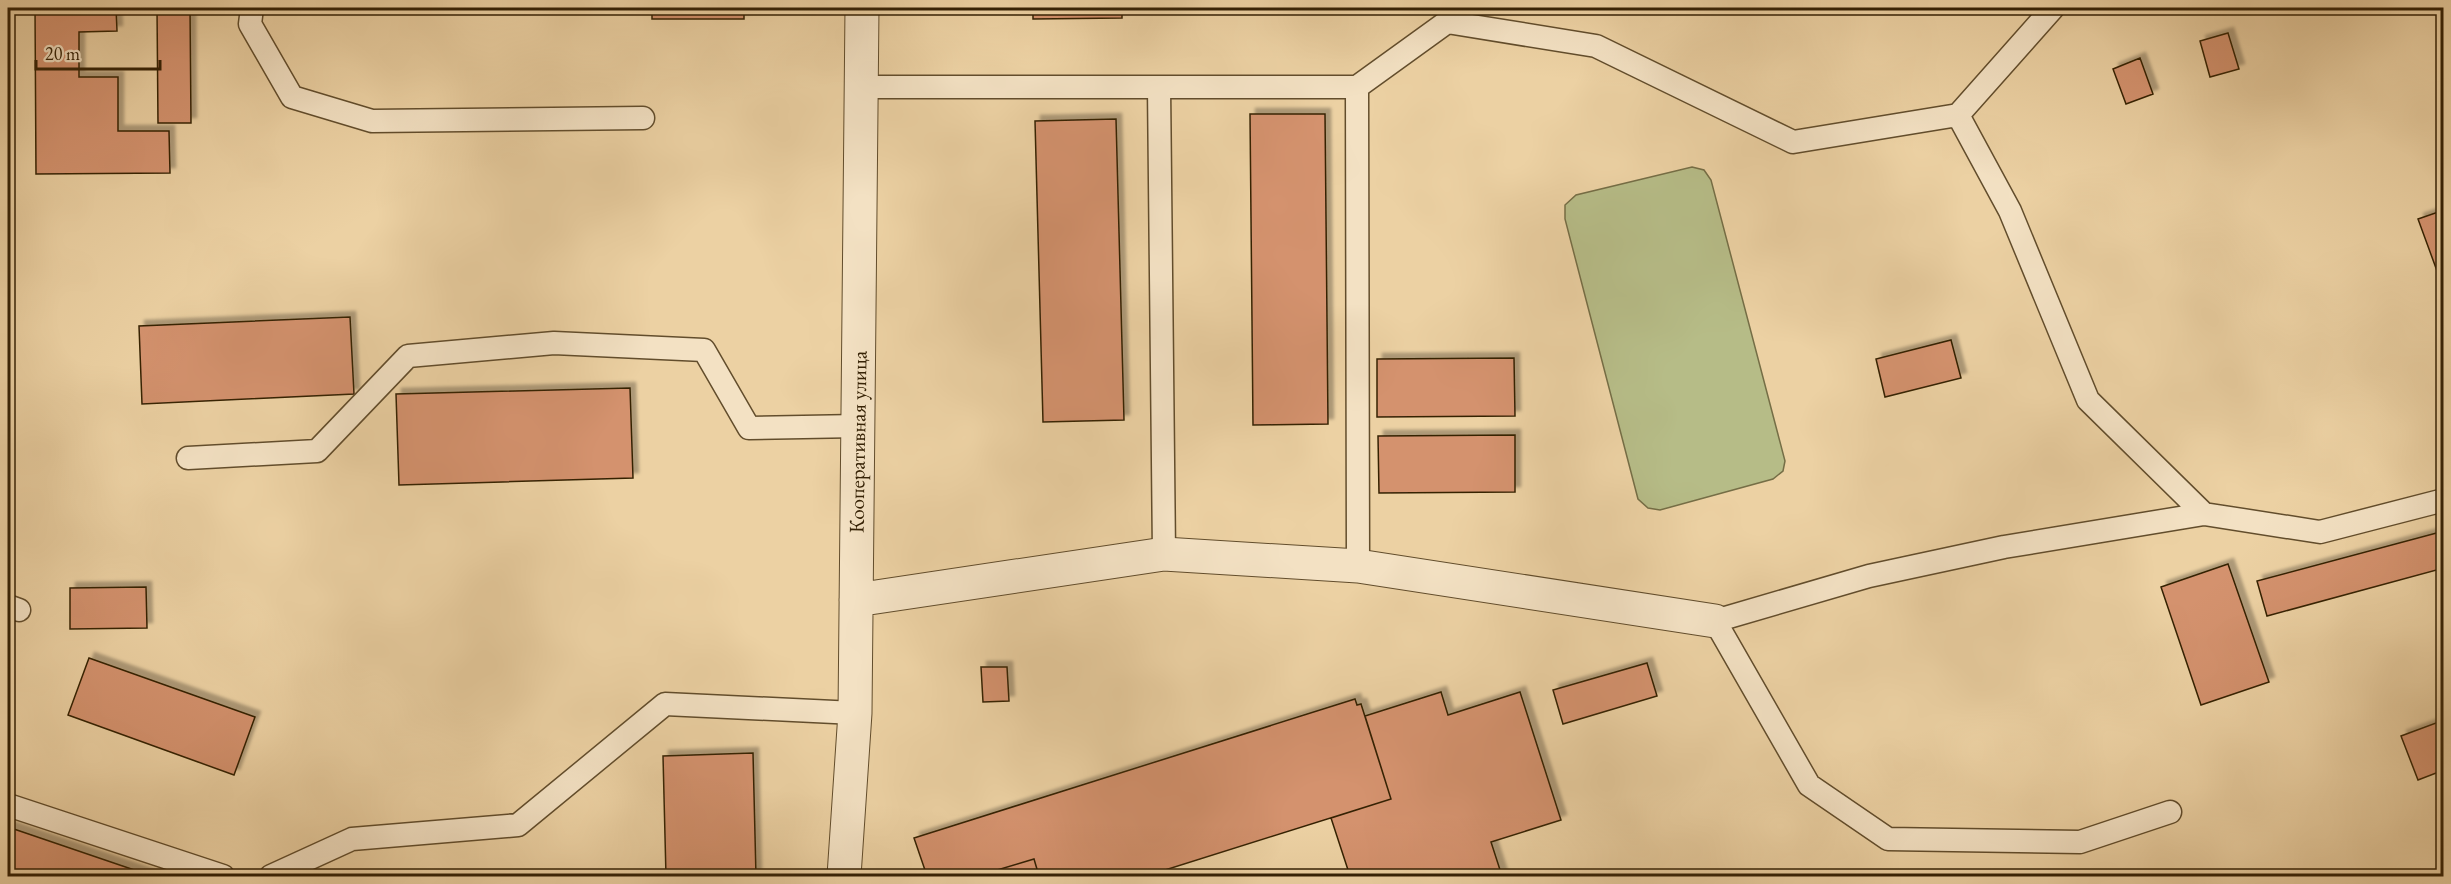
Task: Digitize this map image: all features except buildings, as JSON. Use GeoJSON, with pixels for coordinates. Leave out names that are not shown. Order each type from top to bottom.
{"type":"FeatureCollection","features":[{"type":"Feature","properties":{"kind":"street","name":"Кооперативная улица"},"geometry":{"type":"LineString","coordinates":[[844,876],[855,712],[862,8]]}},
{"type":"Feature","properties":{"kind":"street"},"geometry":{"type":"LineString","coordinates":[[856,600],[1164,554],[1358,566],[1715,621]]}},
{"type":"Feature","properties":{"kind":"lane"},"geometry":{"type":"LineString","coordinates":[[252,8],[250,24],[292,97],[372,121],[643,118]]}},
{"type":"Feature","properties":{"kind":"lane"},"geometry":{"type":"LineString","coordinates":[[861,87],[1357,87],[1447,22],[1596,46],[1793,142],[1958,115],[2053,8]]}},
{"type":"Feature","properties":{"kind":"lane"},"geometry":{"type":"LineString","coordinates":[[1159,87],[1164,554]]}},
{"type":"Feature","properties":{"kind":"lane"},"geometry":{"type":"LineString","coordinates":[[1357,87],[1358,566]]}},
{"type":"Feature","properties":{"kind":"lane"},"geometry":{"type":"LineString","coordinates":[[1958,115],[2010,211],[2088,400],[2204,514]]}},
{"type":"Feature","properties":{"kind":"lane"},"geometry":{"type":"LineString","coordinates":[[188,458],[316,452],[408,356],[554,343],[704,350],[749,428],[858,426]]}},
{"type":"Feature","properties":{"kind":"lane"},"geometry":{"type":"LineString","coordinates":[[2170,812],[2080,842],[1888,839],[1809,785],[1715,621],[1869,576],[2004,547],[2204,514],[2320,532],[2444,500]]}},
{"type":"Feature","properties":{"kind":"lane"},"geometry":{"type":"LineString","coordinates":[[271,876],[352,838],[518,825],[665,704],[855,712]]}},
{"type":"Feature","properties":{"kind":"lane"},"geometry":{"type":"LineString","coordinates":[[8,805],[223,876]]}},
{"type":"Feature","properties":{"kind":"green space"},"geometry":{"type":"Polygon","coordinates":[[[1692,167],[1704,170],[1711,180],[1785,461],[1783,471],[1773,479],[1660,510],[1648,508],[1638,499],[1565,219],[1565,205],[1576,195],[1692,167]]]}}]}
